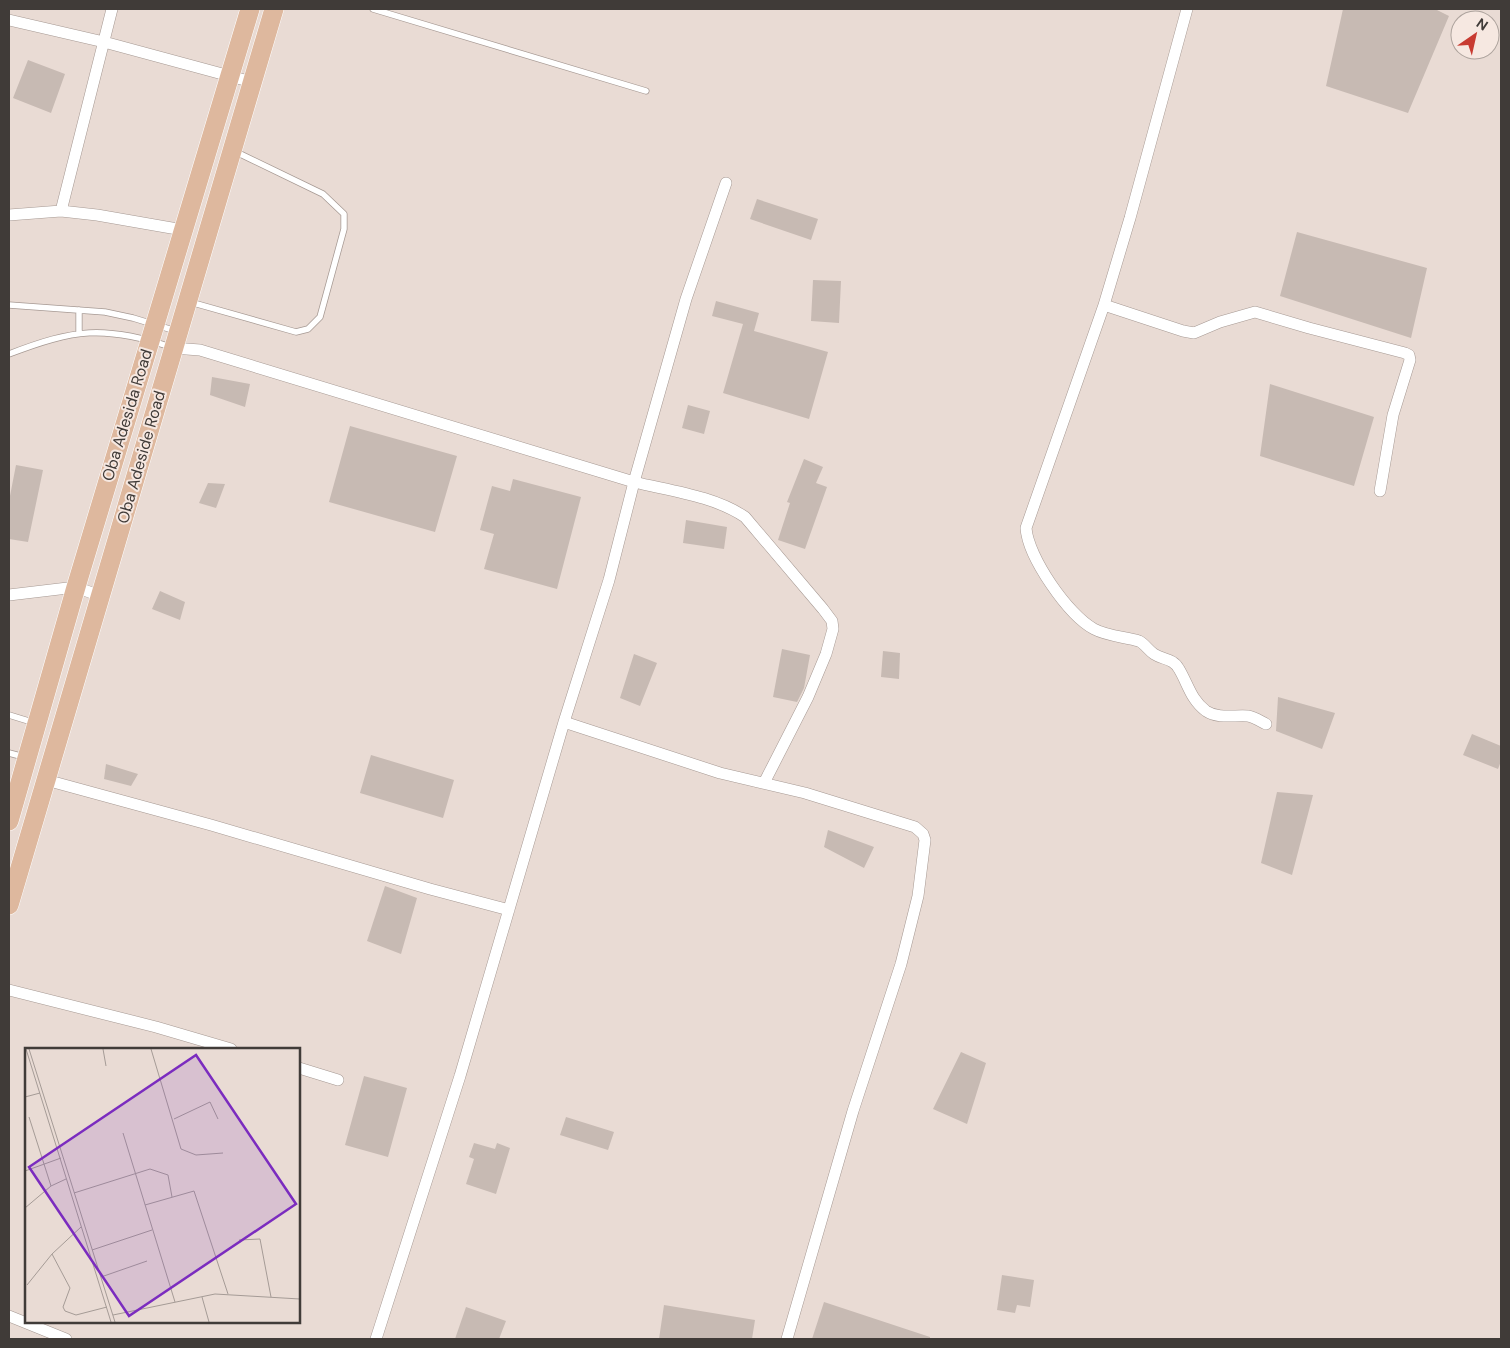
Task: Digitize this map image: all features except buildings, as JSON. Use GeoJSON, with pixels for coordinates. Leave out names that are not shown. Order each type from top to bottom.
{"type":"FeatureCollection","features":[{"type":"Feature","properties":{"kind":"main road","name":"Oba Adesida Road"},"geometry":{"type":"LineString","coordinates":[[9,821],[76,587],[250,9]]}},
{"type":"Feature","properties":{"kind":"main road","name":"Oba Adeside Road"},"geometry":{"type":"LineString","coordinates":[[9,906],[274,9]]}},
{"type":"Feature","properties":{"kind":"street"},"geometry":{"type":"LineString","coordinates":[[60,210],[112,9]]}},
{"type":"Feature","properties":{"kind":"street"},"geometry":{"type":"LineString","coordinates":[[1187,9],[1130,218],[1104,305],[1026,528],[1027,539],[1034,556],[1063,599],[1080,617],[1094,628],[1139,641],[1154,654],[1172,661],[1179,669],[1189,691],[1200,705],[1209,712],[1220,715],[1251,717],[1266,724]]}},
{"type":"Feature","properties":{"kind":"street"},"geometry":{"type":"LineString","coordinates":[[9,20],[104,42],[252,82]]}},
{"type":"Feature","properties":{"kind":"street"},"geometry":{"type":"LineString","coordinates":[[376,1339],[460,1076],[564,722],[608,580],[686,299],[726,183]]}},
{"type":"Feature","properties":{"kind":"street"},"geometry":{"type":"LineString","coordinates":[[9,215],[60,210],[183,230]]}},
{"type":"Feature","properties":{"kind":"street"},"geometry":{"type":"LineString","coordinates":[[1104,305],[1194,333],[1220,322],[1255,312],[1409,355],[1410,360],[1393,415],[1380,491]]}},
{"type":"Feature","properties":{"kind":"street"},"geometry":{"type":"LineString","coordinates":[[176,340],[200,350]]}},
{"type":"Feature","properties":{"kind":"street"},"geometry":{"type":"LineString","coordinates":[[176,340],[200,350],[634,482],[706,500],[734,510],[745,517],[823,609],[832,622],[833,629],[826,654],[811,689],[764,783]]}},
{"type":"Feature","properties":{"kind":"street"},"geometry":{"type":"LineString","coordinates":[[9,595],[76,587],[100,596]]}},
{"type":"Feature","properties":{"kind":"street"},"geometry":{"type":"LineString","coordinates":[[564,722],[720,773],[805,793],[915,827],[923,834],[925,840],[918,896],[901,964],[853,1110],[787,1339]]}},
{"type":"Feature","properties":{"kind":"street"},"geometry":{"type":"LineString","coordinates":[[46,780],[509,910]]}},
{"type":"Feature","properties":{"kind":"street"},"geometry":{"type":"LineString","coordinates":[[9,990],[156,1027],[228,1048]]}},
{"type":"Feature","properties":{"kind":"street"},"geometry":{"type":"LineString","coordinates":[[300,1068],[338,1080]]}},
{"type":"Feature","properties":{"kind":"street"},"geometry":{"type":"LineString","coordinates":[[9,1316],[25,1322]]}},
{"type":"Feature","properties":{"kind":"street"},"geometry":{"type":"LineString","coordinates":[[26,1323],[66,1339]]}},
{"type":"Feature","properties":{"kind":"lane"},"geometry":{"type":"LineString","coordinates":[[372,9],[646,91]]}},
{"type":"Feature","properties":{"kind":"lane"},"geometry":{"type":"LineString","coordinates":[[187,302],[296,332],[308,329],[320,317],[344,229],[344,214],[323,194],[232,150]]}},
{"type":"Feature","properties":{"kind":"lane"},"geometry":{"type":"LineString","coordinates":[[9,305],[105,312],[176,340]]}},
{"type":"Feature","properties":{"kind":"lane"},"geometry":{"type":"LineString","coordinates":[[79,310],[79,333]]}},
{"type":"Feature","properties":{"kind":"lane"},"geometry":{"type":"LineString","coordinates":[[9,354],[66,335],[79,333],[152,332],[176,340]]}},
{"type":"Feature","properties":{"kind":"lane"},"geometry":{"type":"LineString","coordinates":[[9,715],[37,723]]}},
{"type":"Feature","properties":{"kind":"lane"},"geometry":{"type":"LineString","coordinates":[[9,753],[27,758]]}}]}
